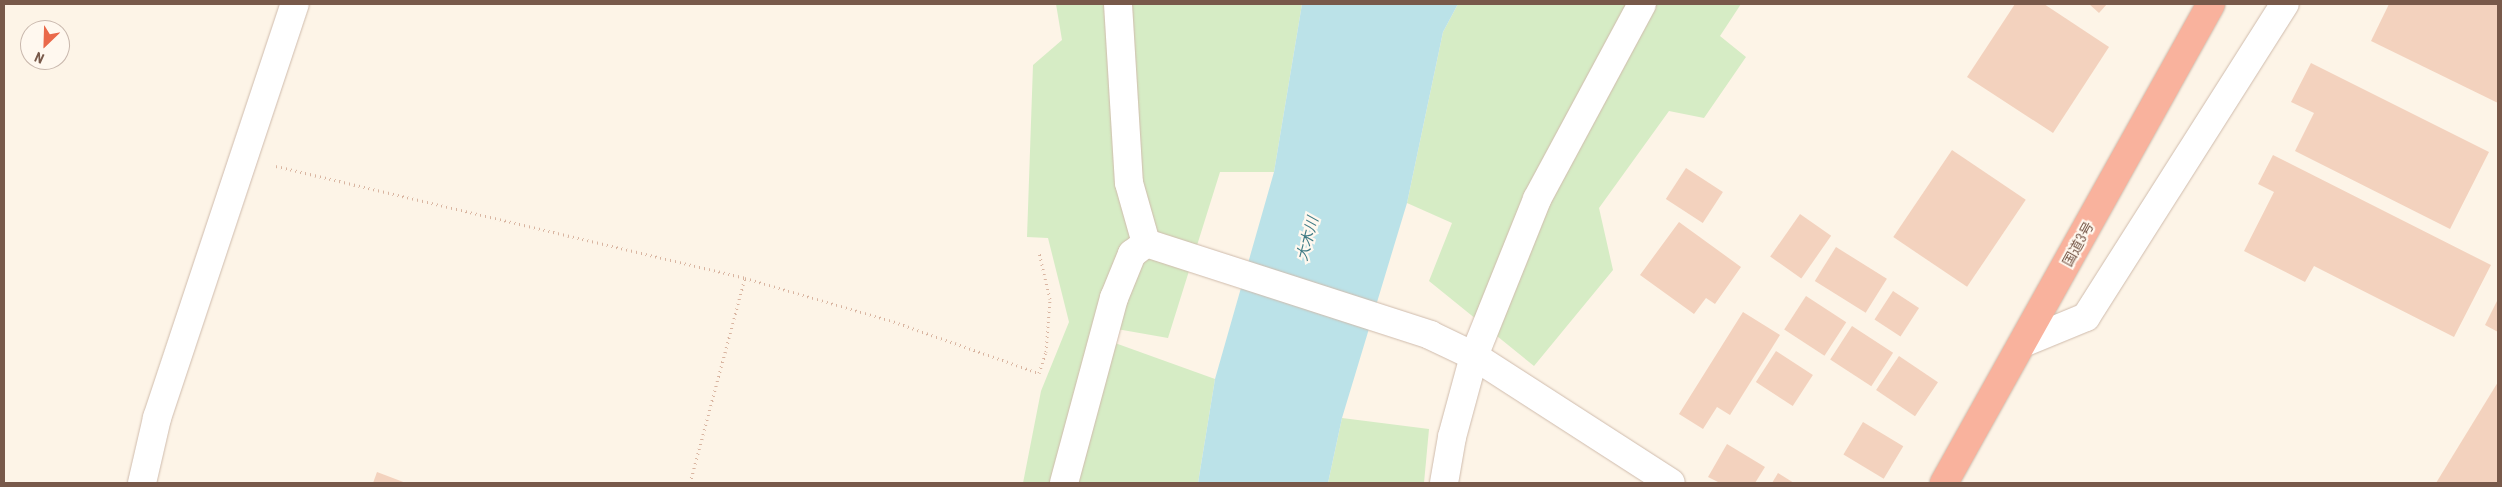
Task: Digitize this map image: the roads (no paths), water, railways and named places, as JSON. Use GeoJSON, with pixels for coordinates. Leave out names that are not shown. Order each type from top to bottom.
{"type":"FeatureCollection","features":[{"type":"Feature","properties":{"kind":"highway","name":"国道3号"},"geometry":{"type":"LineString","coordinates":[[1944,483],[2211,4]]}},
{"type":"Feature","properties":{"kind":"street"},"geometry":{"type":"LineString","coordinates":[[142,483],[157,418],[245,159],[295,4]]}},
{"type":"Feature","properties":{"kind":"street"},"geometry":{"type":"LineString","coordinates":[[1118,4],[1129,183],[1146,243]]}},
{"type":"Feature","properties":{"kind":"street"},"geometry":{"type":"LineString","coordinates":[[1444,483],[1452,437],[1474,356],[1537,200],[1642,4]]}},
{"type":"Feature","properties":{"kind":"street"},"geometry":{"type":"LineString","coordinates":[[2023,343],[2086,317],[2285,4]]}},
{"type":"Feature","properties":{"kind":"street"},"geometry":{"type":"LineString","coordinates":[[1146,243],[1430,335],[1474,356],[1671,483]]}},
{"type":"Feature","properties":{"kind":"street"},"geometry":{"type":"LineString","coordinates":[[1064,483],[1114,298],[1132,254],[1146,243]]}},
{"type":"Feature","properties":{"kind":"water","name":"大木川"},"geometry":{"type":"Polygon","coordinates":[[[1302,4],[1458,4],[1443,32],[1407,203],[1342,418],[1328,483],[1198,483],[1215,379],[1274,172],[1302,4]]]}}]}
